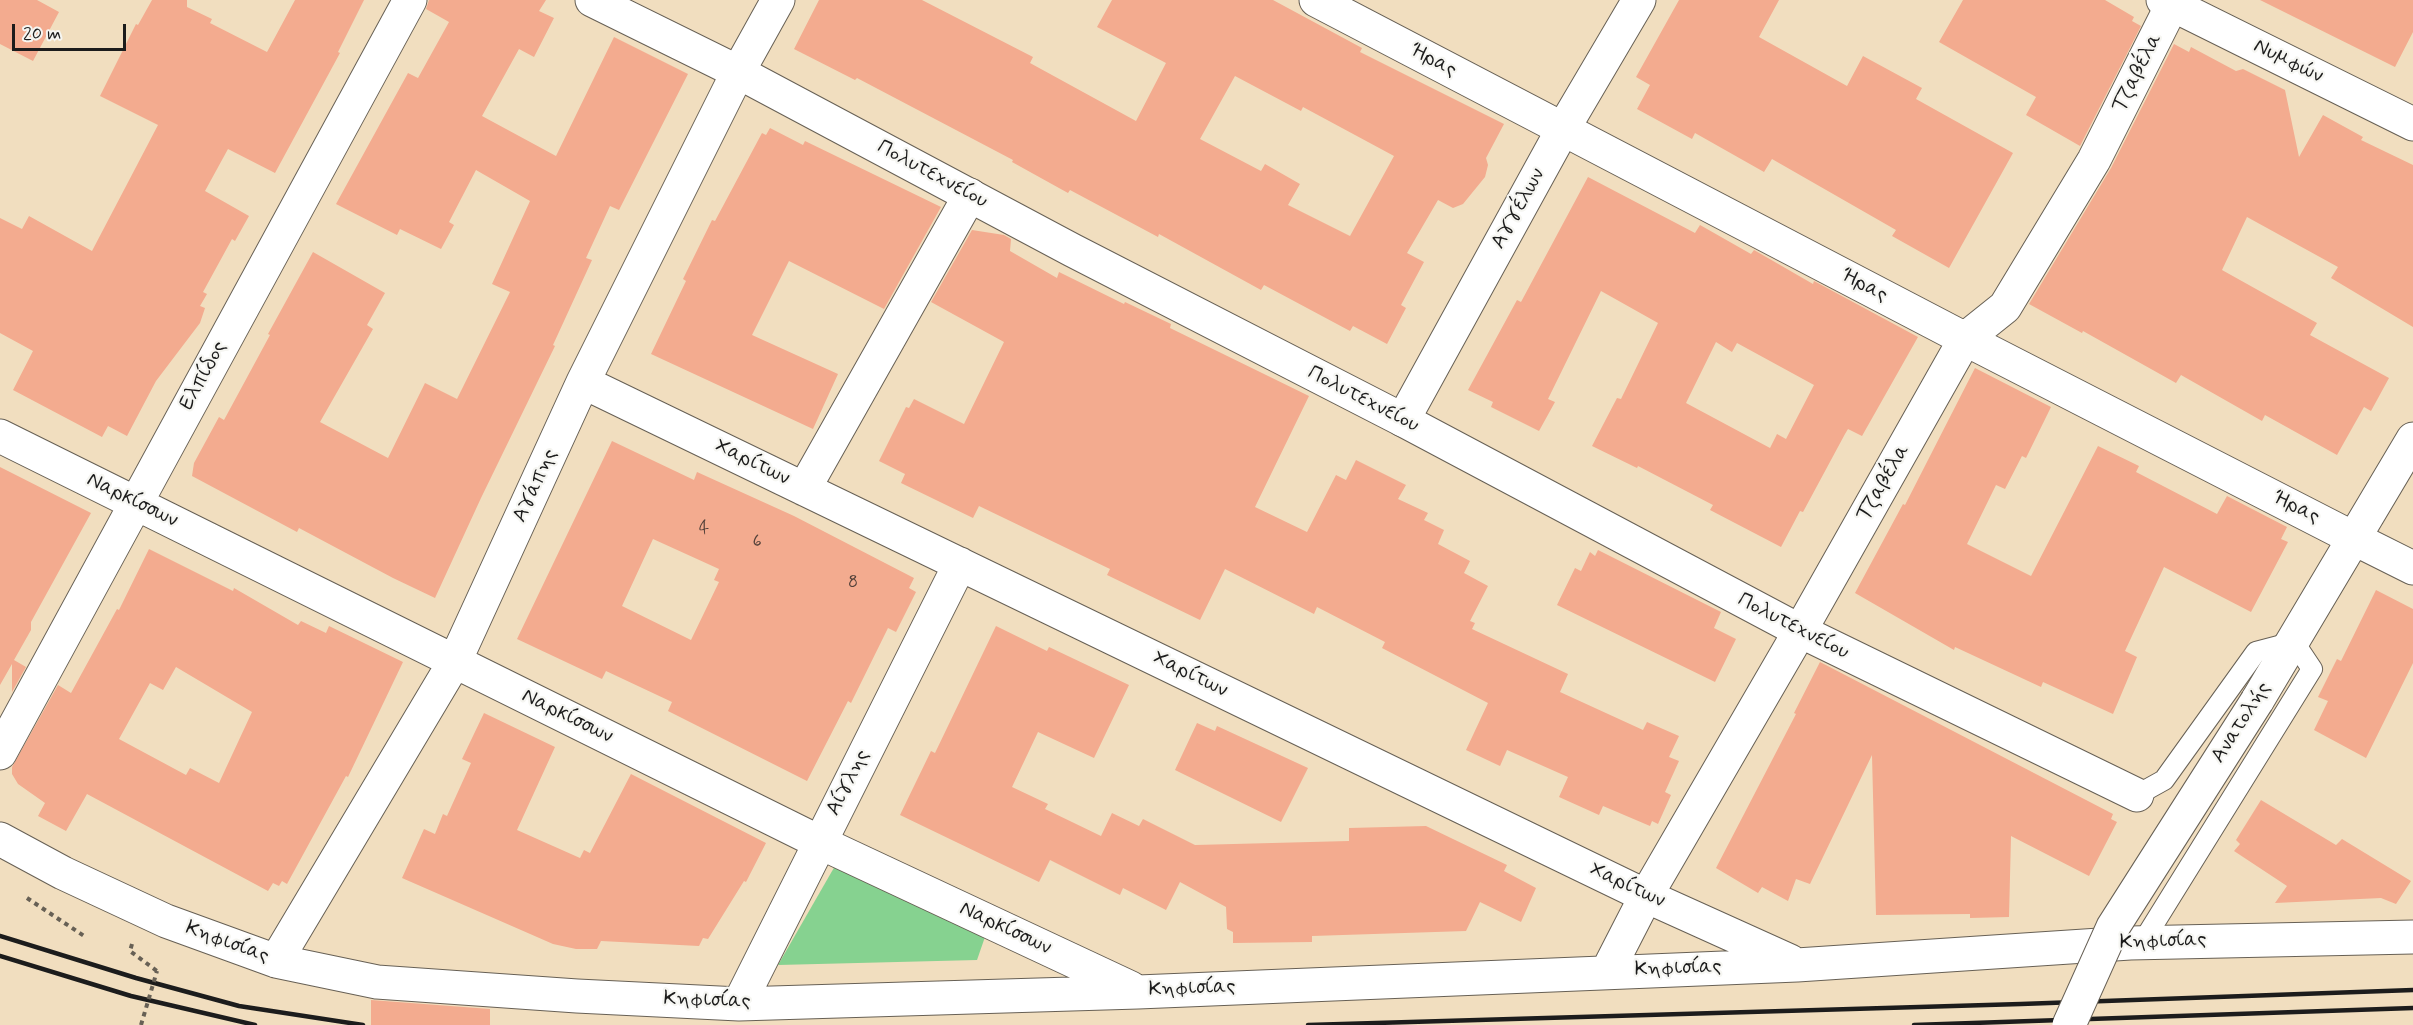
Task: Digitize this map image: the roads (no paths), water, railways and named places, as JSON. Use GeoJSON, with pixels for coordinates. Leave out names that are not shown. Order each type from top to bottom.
{"type":"FeatureCollection","features":[{"type":"Feature","properties":{"kind":"street","name":"Ελπίδος"},"geometry":{"type":"LineString","coordinates":[[0,753],[410,0]]}},
{"type":"Feature","properties":{"kind":"street","name":"Πολυτεχνείου"},"geometry":{"type":"LineString","coordinates":[[591,0],[738,72],[1800,631],[2137,795]]}},
{"type":"Feature","properties":{"kind":"street","name":"Αγάπης"},"geometry":{"type":"LineString","coordinates":[[276,962],[455,661],[583,382],[738,72],[778,0]]}},
{"type":"Feature","properties":{"kind":"street","name":"Ήρας"},"geometry":{"type":"LineString","coordinates":[[1316,0],[1965,339],[2413,568]]}},
{"type":"Feature","properties":{"kind":"street","name":"Αγγέλων"},"geometry":{"type":"LineString","coordinates":[[1403,420],[1563,129],[1640,0]]}},
{"type":"Feature","properties":{"kind":"street","name":"Νυμφών"},"geometry":{"type":"LineString","coordinates":[[2167,3],[2413,124]]}},
{"type":"Feature","properties":{"kind":"street","name":"Τζαβέλα"},"geometry":{"type":"LineString","coordinates":[[1606,972],[1646,896],[1800,631],[1965,339],[2005,307],[2094,160],[2167,3]]}},
{"type":"Feature","properties":{"kind":"street"},"geometry":{"type":"LineString","coordinates":[[804,489],[970,195]]}},
{"type":"Feature","properties":{"kind":"street","name":"Χαρίτων"},"geometry":{"type":"LineString","coordinates":[[583,382],[1646,896],[1797,965]]}},
{"type":"Feature","properties":{"kind":"street","name":"Ναρκίσσων"},"geometry":{"type":"LineString","coordinates":[[0,436],[819,842],[1138,992]]}},
{"type":"Feature","properties":{"kind":"street","name":"Ανατολής"},"geometry":{"type":"LineString","coordinates":[[2073,1017],[2113,927],[2294,642],[2413,439]]}},
{"type":"Feature","properties":{"kind":"street","name":"Αίγλης"},"geometry":{"type":"LineString","coordinates":[[739,1004],[960,564]]}},
{"type":"Feature","properties":{"kind":"street","name":"Κηφισίας"},"geometry":{"type":"LineString","coordinates":[[0,839],[63,873],[166,921],[276,962],[377,982],[577,996],[739,1004],[1138,992],[1797,965],[2142,942],[2413,937]]}},
{"type":"Feature","properties":{"kind":"lane"},"geometry":{"type":"LineString","coordinates":[[2137,795],[2164,780],[2256,652],[2294,642],[2312,669],[2142,942]]}},
{"type":"Feature","properties":{"kind":"railway"},"geometry":{"type":"LineString","coordinates":[[0,936],[136,978],[239,1006],[363,1025]]}},
{"type":"Feature","properties":{"kind":"railway"},"geometry":{"type":"LineString","coordinates":[[0,956],[131,996],[255,1025]]}},
{"type":"Feature","properties":{"kind":"railway"},"geometry":{"type":"LineString","coordinates":[[1308,1025],[2413,990]]}},
{"type":"Feature","properties":{"kind":"railway"},"geometry":{"type":"LineString","coordinates":[[1914,1025],[2413,1008]]}}]}
